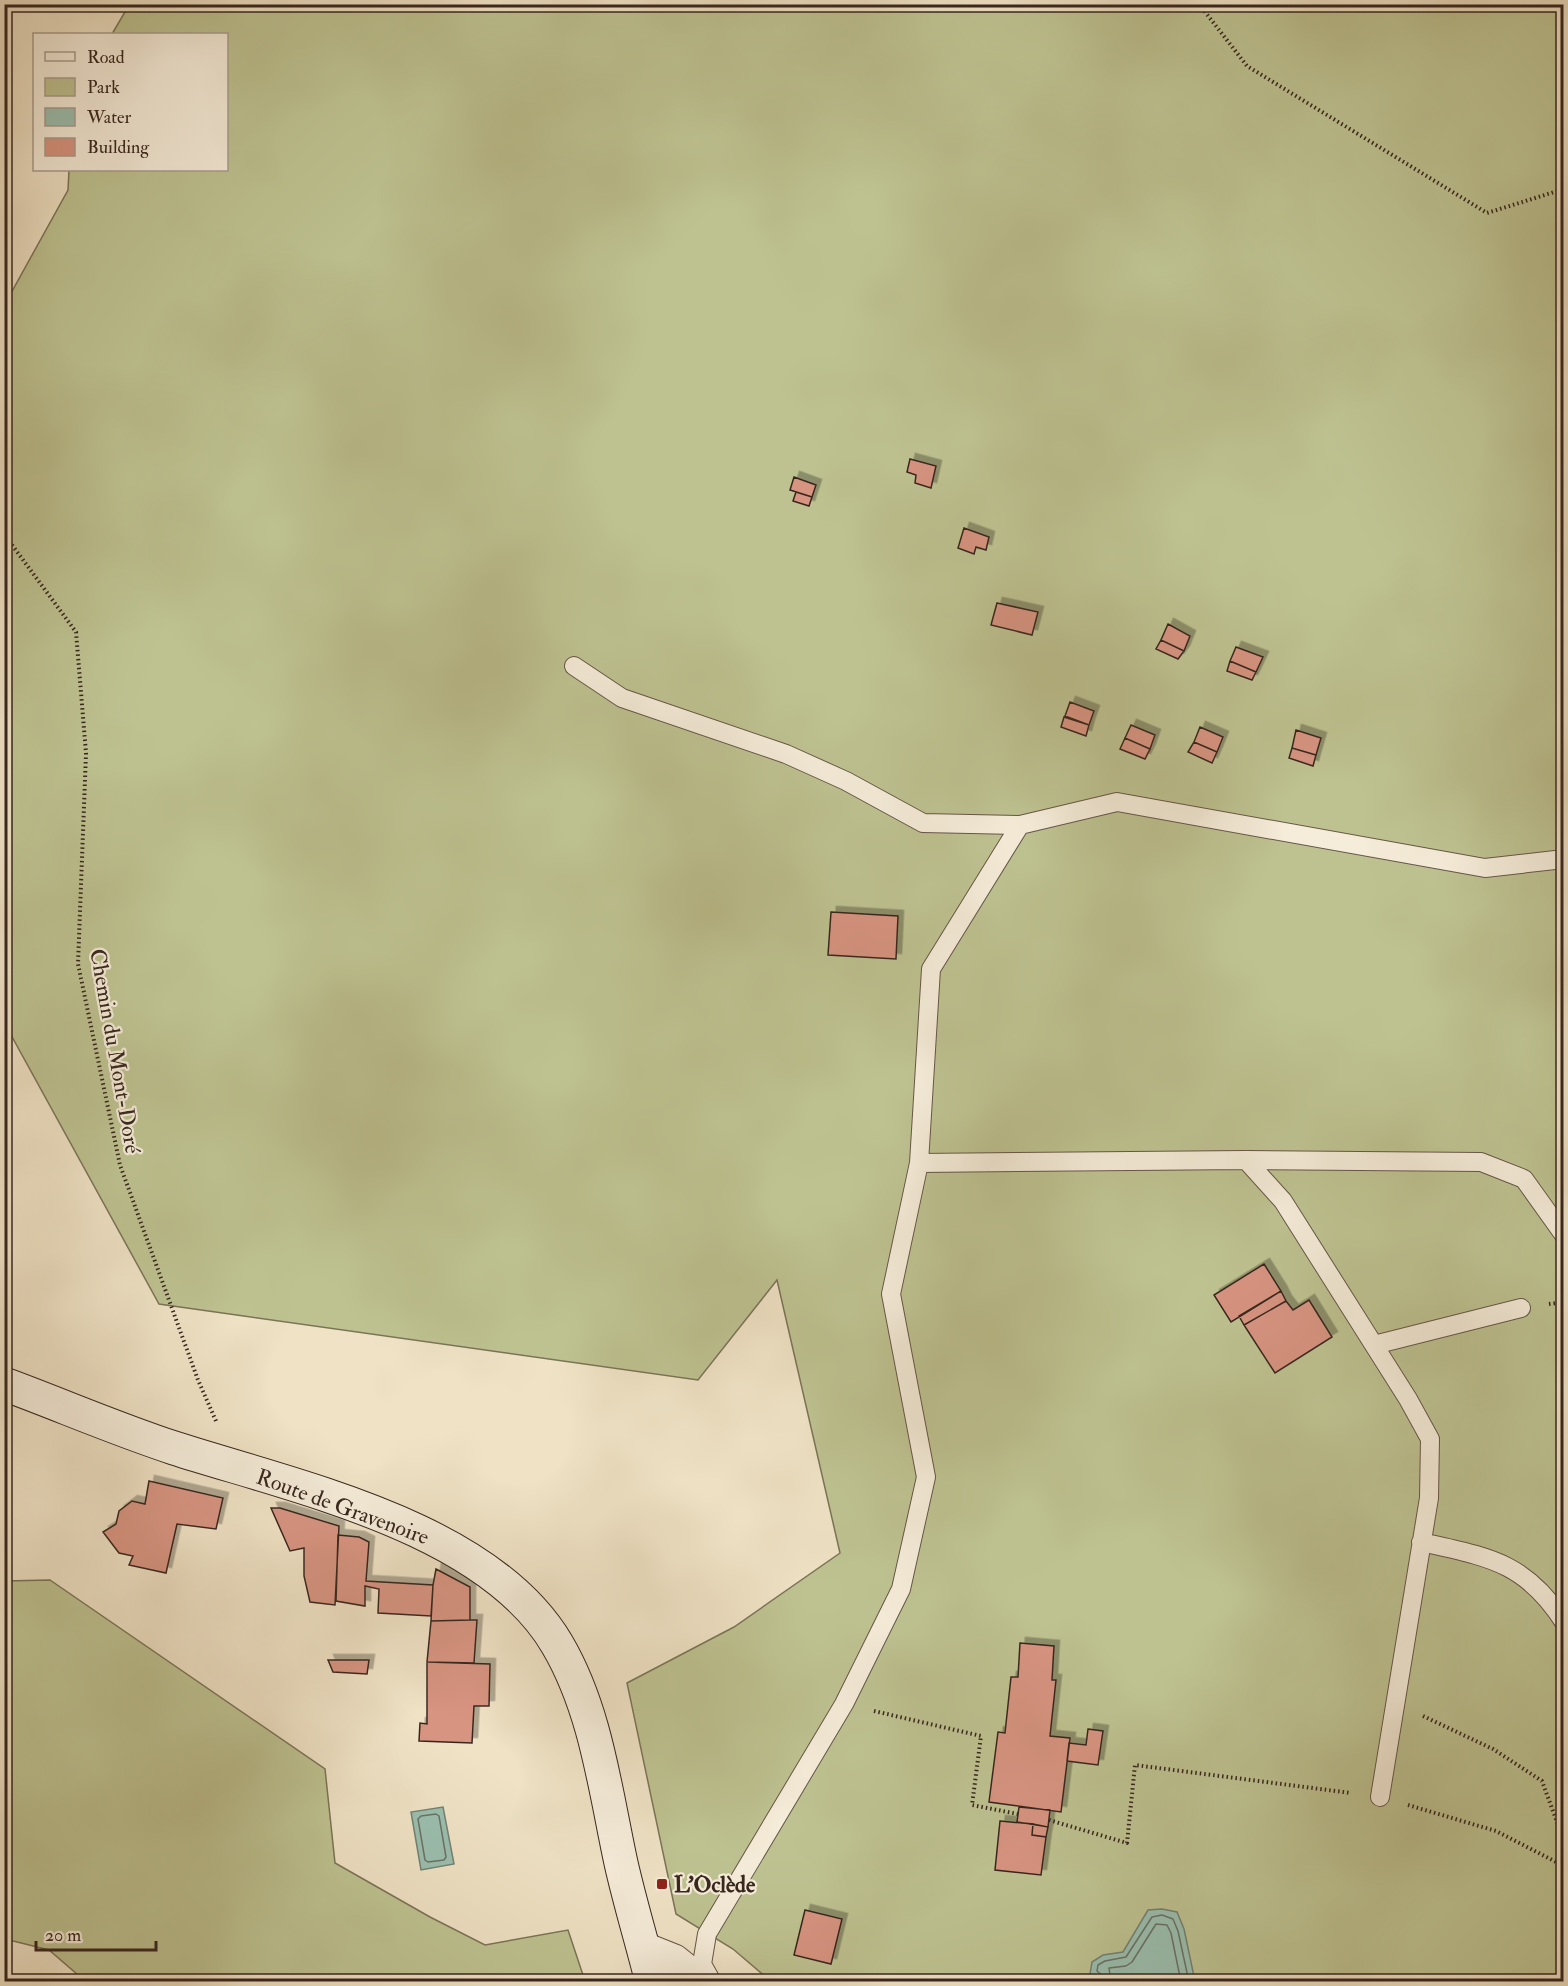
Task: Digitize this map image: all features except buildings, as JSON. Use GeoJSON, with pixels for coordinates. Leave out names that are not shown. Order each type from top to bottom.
{"type":"FeatureCollection","features":[{"type":"Feature","properties":{"kind":"street","name":"Route de Gravenoire"},"geometry":{"type":"LineString","coordinates":[[4,1384],[163,1444],[237,1469],[299,1486],[432,1537],[475,1562],[498,1579],[542,1621],[562,1654],[588,1713],[623,1870],[652,1982]]}},
{"type":"Feature","properties":{"kind":"street"},"geometry":{"type":"LineString","coordinates":[[644,1949],[674,1961],[700,1982]]}},
{"type":"Feature","properties":{"kind":"lane"},"geometry":{"type":"LineString","coordinates":[[574,666],[622,698],[786,753],[846,781],[923,823],[1020,825],[1117,802],[1485,868],[1563,859]]}},
{"type":"Feature","properties":{"kind":"lane"},"geometry":{"type":"LineString","coordinates":[[712,1982],[702,1964],[707,1934],[844,1704],[901,1589],[926,1477],[891,1294],[919,1163],[931,969],[1020,825]]}},
{"type":"Feature","properties":{"kind":"lane"},"geometry":{"type":"LineString","coordinates":[[919,1163],[1246,1160],[1481,1162],[1524,1179],[1563,1235]]}},
{"type":"Feature","properties":{"kind":"lane"},"geometry":{"type":"LineString","coordinates":[[1246,1160],[1283,1201],[1430,1439],[1429,1498],[1380,1797]]}},
{"type":"Feature","properties":{"kind":"lane"},"geometry":{"type":"LineString","coordinates":[[1374,1345],[1521,1308]]}},
{"type":"Feature","properties":{"kind":"lane"},"geometry":{"type":"LineString","coordinates":[[1421,1542],[1482,1556],[1522,1574],[1550,1601],[1563,1622]]}},
{"type":"Feature","properties":{"kind":"path"},"geometry":{"type":"LineString","coordinates":[[1199,4],[1247,66],[1487,213],[1563,189]]}},
{"type":"Feature","properties":{"kind":"path","name":"Chemin du Mont-Doré"},"geometry":{"type":"LineString","coordinates":[[4,534],[76,632],[86,753],[78,964],[120,1165],[198,1380],[237,1469]]}},
{"type":"Feature","properties":{"kind":"path"},"geometry":{"type":"LineString","coordinates":[[1395,1702],[1493,1749],[1542,1781],[1561,1833],[1563,1933],[1558,1982]]}},
{"type":"Feature","properties":{"kind":"path"},"geometry":{"type":"LineString","coordinates":[[844,1704],[981,1736],[972,1805],[1018,1814]]}},
{"type":"Feature","properties":{"kind":"path"},"geometry":{"type":"LineString","coordinates":[[1049,1820],[1127,1844],[1135,1765],[1380,1797],[1496,1831],[1562,1865]]}},
{"type":"Feature","properties":{"kind":"green space"},"geometry":{"type":"Polygon","coordinates":[[[129,5],[1563,5],[1563,1981],[778,1982],[768,1979],[733,1949],[676,1914],[627,1683],[734,1627],[840,1553],[777,1280],[698,1380],[159,1304],[5,1024],[5,304],[68,190],[69,171],[228,171],[228,33],[113,33],[129,5]]]}},
{"type":"Feature","properties":{"kind":"green space"},"geometry":{"type":"Polygon","coordinates":[[[50,1580],[325,1769],[335,1863],[430,1917],[485,1945],[568,1930],[585,1981],[85,1981],[49,1950],[5,1939],[5,1581],[50,1580]]]}},
{"type":"Feature","properties":{"kind":"water"},"geometry":{"type":"Polygon","coordinates":[[[443,1807],[454,1864],[421,1870],[411,1812],[443,1807]]]}},
{"type":"Feature","properties":{"kind":"water"},"geometry":{"type":"Polygon","coordinates":[[[1162,1909],[1177,1912],[1184,1929],[1195,1981],[1157,1981],[1148,1976],[1145,1981],[1102,1981],[1090,1974],[1092,1962],[1103,1955],[1123,1952],[1148,1910],[1162,1909]]]}},
{"type":"Feature","properties":{"kind":"place","name":"L'Oclède"},"geometry":{"type":"Point","coordinates":[662,1884]}}]}
